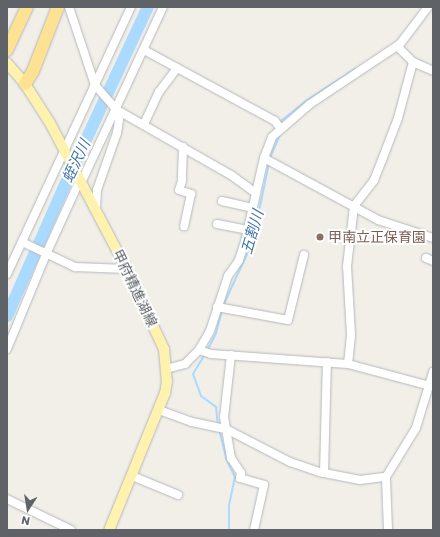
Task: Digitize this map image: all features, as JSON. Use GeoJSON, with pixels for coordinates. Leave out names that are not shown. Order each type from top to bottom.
{"type":"FeatureCollection","features":[{"type":"Feature","properties":{"kind":"highway"},"geometry":{"type":"LineString","coordinates":[[7,50],[27,7]]}},
{"type":"Feature","properties":{"kind":"highway"},"geometry":{"type":"LineString","coordinates":[[25,84],[33,71],[61,7]]}},
{"type":"Feature","properties":{"kind":"main road","name":"甲府精進湖線"},"geometry":{"type":"LineString","coordinates":[[7,63],[40,105],[96,211],[159,336],[166,369],[165,393],[132,476],[108,530]]}},
{"type":"Feature","properties":{"kind":"street"},"geometry":{"type":"LineString","coordinates":[[61,7],[96,87],[116,108],[231,175],[256,193]]}},
{"type":"Feature","properties":{"kind":"street"},"geometry":{"type":"LineString","coordinates":[[7,274],[96,87],[132,7]]}},
{"type":"Feature","properties":{"kind":"street"},"geometry":{"type":"LineString","coordinates":[[7,348],[46,252],[164,7]]}},
{"type":"Feature","properties":{"kind":"street"},"geometry":{"type":"LineString","coordinates":[[166,369],[185,364],[199,350],[210,331],[228,276],[239,260],[264,158],[272,137],[280,128],[310,104],[397,46],[416,27],[426,8]]}},
{"type":"Feature","properties":{"kind":"street"},"geometry":{"type":"LineString","coordinates":[[397,46],[413,62],[433,71]]}},
{"type":"Feature","properties":{"kind":"street"},"geometry":{"type":"LineString","coordinates":[[144,50],[275,121],[280,128]]}},
{"type":"Feature","properties":{"kind":"street"},"geometry":{"type":"LineString","coordinates":[[348,364],[351,335],[347,266],[354,206],[374,180],[398,118],[413,62]]}},
{"type":"Feature","properties":{"kind":"street"},"geometry":{"type":"LineString","coordinates":[[144,124],[159,92],[177,68]]}},
{"type":"Feature","properties":{"kind":"street"},"geometry":{"type":"LineString","coordinates":[[96,211],[97,190],[117,133],[120,120],[116,108]]}},
{"type":"Feature","properties":{"kind":"street"},"geometry":{"type":"LineString","coordinates":[[183,147],[182,181],[179,190],[191,194],[184,226]]}},
{"type":"Feature","properties":{"kind":"street"},"geometry":{"type":"LineString","coordinates":[[264,158],[378,220],[433,238]]}},
{"type":"Feature","properties":{"kind":"street"},"geometry":{"type":"LineString","coordinates":[[222,200],[252,208]]}},
{"type":"Feature","properties":{"kind":"street"},"geometry":{"type":"LineString","coordinates":[[217,224],[247,230]]}},
{"type":"Feature","properties":{"kind":"street"},"geometry":{"type":"LineString","coordinates":[[23,242],[75,267],[126,270]]}},
{"type":"Feature","properties":{"kind":"street"},"geometry":{"type":"LineString","coordinates":[[217,307],[288,320],[304,255]]}},
{"type":"Feature","properties":{"kind":"street"},"geometry":{"type":"LineString","coordinates":[[199,350],[231,355],[348,364],[430,386]]}},
{"type":"Feature","properties":{"kind":"street"},"geometry":{"type":"LineString","coordinates":[[231,355],[223,409],[232,458],[241,473],[240,478],[264,485],[254,530]]}},
{"type":"Feature","properties":{"kind":"street"},"geometry":{"type":"LineString","coordinates":[[324,473],[327,362]]}},
{"type":"Feature","properties":{"kind":"street"},"geometry":{"type":"LineString","coordinates":[[388,530],[386,477],[416,428],[433,372]]}},
{"type":"Feature","properties":{"kind":"street"},"geometry":{"type":"LineString","coordinates":[[159,410],[192,422],[226,429],[290,462],[324,473],[360,480],[386,477]]}},
{"type":"Feature","properties":{"kind":"street"},"geometry":{"type":"LineString","coordinates":[[132,476],[178,495]]}},
{"type":"Feature","properties":{"kind":"street"},"geometry":{"type":"LineString","coordinates":[[7,499],[71,530]]}},
{"type":"Feature","properties":{"kind":"waterway","name":"蛭沢川"},"geometry":{"type":"LineString","coordinates":[[7,316],[63,189],[148,7]]}},
{"type":"Feature","properties":{"kind":"waterway","name":"五割川"},"geometry":{"type":"LineString","coordinates":[[281,124],[281,121],[307,100],[355,69]]}},
{"type":"Feature","properties":{"kind":"waterway","name":"五割川"},"geometry":{"type":"LineString","coordinates":[[270,158],[280,135]]}},
{"type":"Feature","properties":{"kind":"waterway","name":"五割川"},"geometry":{"type":"LineString","coordinates":[[223,306],[253,241],[269,163]]}},
{"type":"Feature","properties":{"kind":"waterway","name":"五割川"},"geometry":{"type":"LineString","coordinates":[[207,351],[216,333],[222,310]]}},
{"type":"Feature","properties":{"kind":"waterway","name":"五割川"},"geometry":{"type":"LineString","coordinates":[[205,354],[193,374],[201,396],[216,407],[218,425]]}},
{"type":"Feature","properties":{"kind":"waterway","name":"五割川"},"geometry":{"type":"LineString","coordinates":[[219,429],[226,458],[235,477],[229,505],[229,530]]}},
{"type":"Feature","properties":{"kind":"place","name":"甲南立正保育園"},"geometry":{"type":"Point","coordinates":[320,237]}}]}
